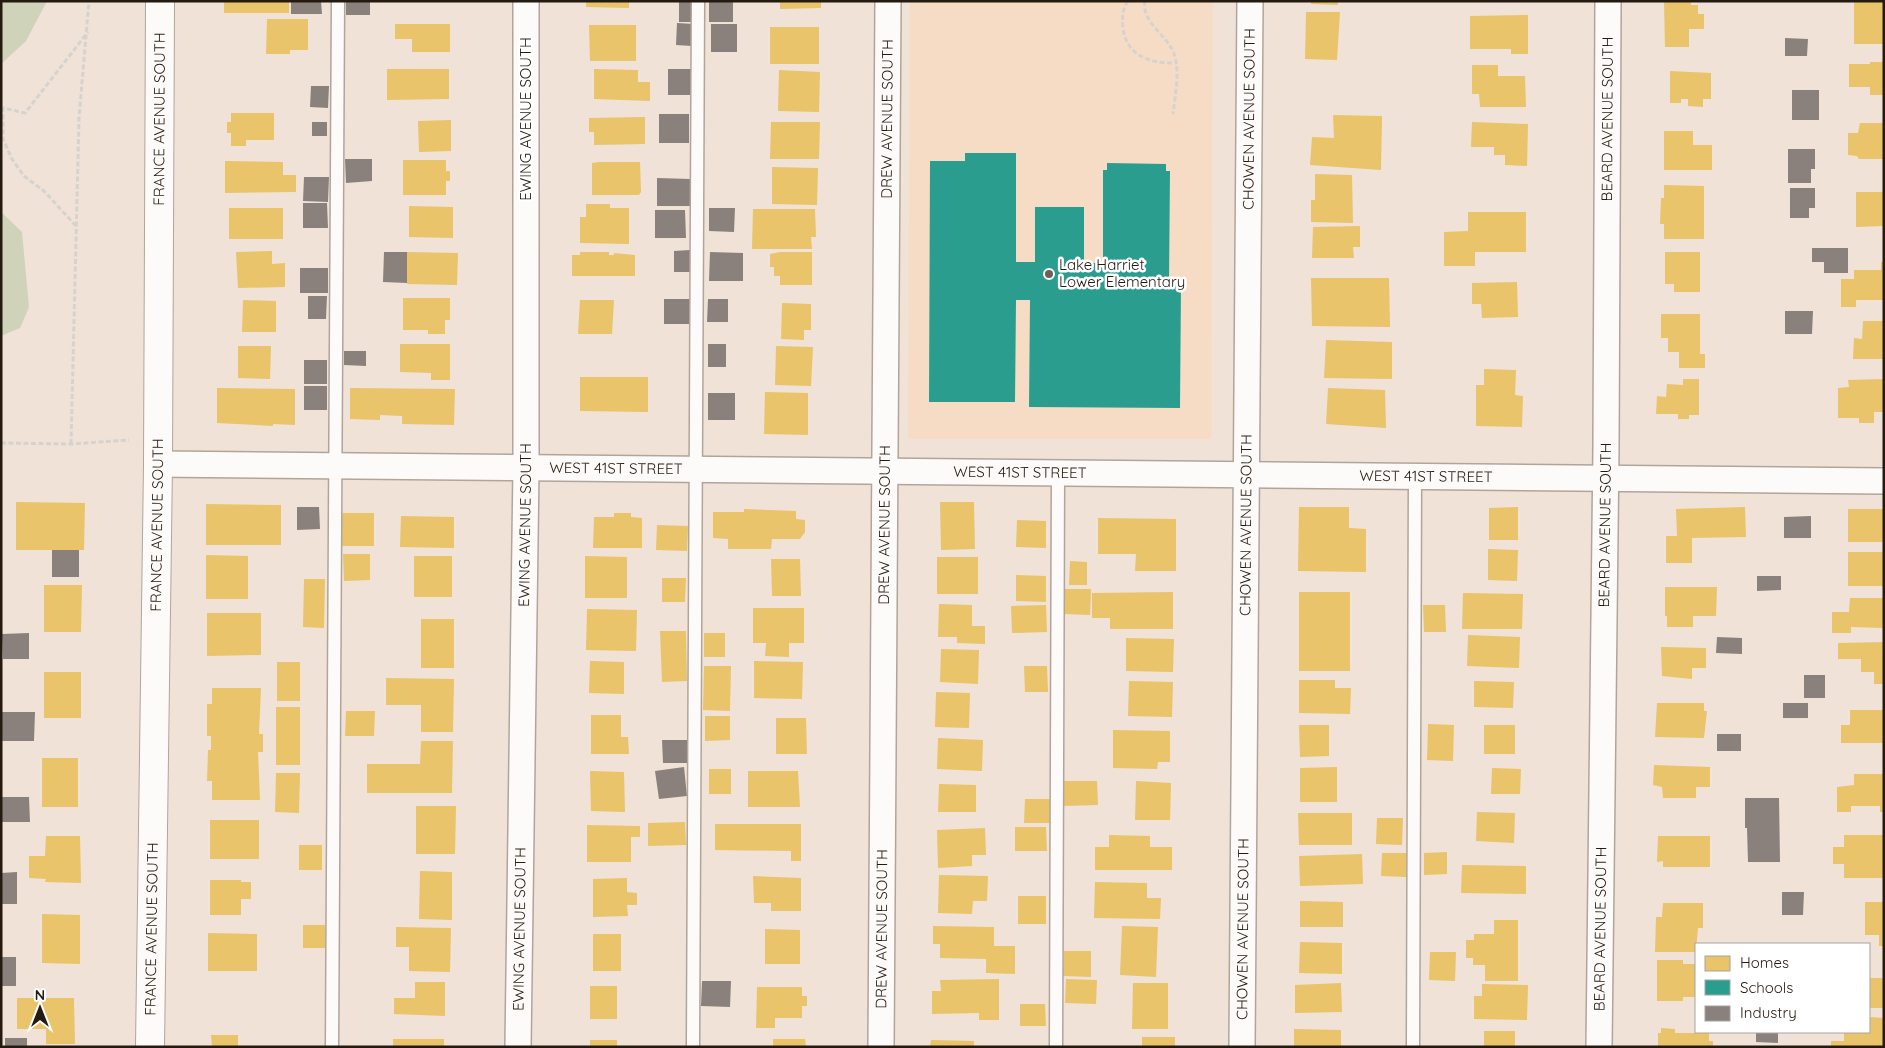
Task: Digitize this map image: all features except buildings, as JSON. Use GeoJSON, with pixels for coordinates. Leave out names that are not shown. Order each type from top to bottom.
{"type":"FeatureCollection","features":[{"type":"Feature","properties":{"kind":"main road","name":"FRANCE AVENUE SOUTH"},"geometry":{"type":"LineString","coordinates":[[150,1047],[158,464],[160,1]]}},
{"type":"Feature","properties":{"kind":"street","name":"EWING AVENUE SOUTH"},"geometry":{"type":"LineString","coordinates":[[518,1047],[526,468],[526,1]]}},
{"type":"Feature","properties":{"kind":"street","name":"DREW AVENUE SOUTH"},"geometry":{"type":"LineString","coordinates":[[881,1047],[888,1]]}},
{"type":"Feature","properties":{"kind":"street","name":"CHOWEN AVENUE SOUTH"},"geometry":{"type":"LineString","coordinates":[[1242,1047],[1248,475],[1250,1]]}},
{"type":"Feature","properties":{"kind":"street","name":"BEARD AVENUE SOUTH"},"geometry":{"type":"LineString","coordinates":[[1599,1047],[1606,479],[1608,1]]}},
{"type":"Feature","properties":{"kind":"street","name":"WEST 41ST STREET"},"geometry":{"type":"LineString","coordinates":[[158,464],[1884,482]]}},
{"type":"Feature","properties":{"kind":"lane"},"geometry":{"type":"LineString","coordinates":[[332,1047],[338,1]]}},
{"type":"Feature","properties":{"kind":"lane"},"geometry":{"type":"LineString","coordinates":[[693,1047],[698,1]]}},
{"type":"Feature","properties":{"kind":"lane"},"geometry":{"type":"LineString","coordinates":[[1056,1047],[1058,473]]}},
{"type":"Feature","properties":{"kind":"lane"},"geometry":{"type":"LineString","coordinates":[[1413,1047],[1414,477]]}},
{"type":"Feature","properties":{"kind":"path"},"geometry":{"type":"LineString","coordinates":[[71,444],[79,118],[88,32],[89,1]]}},
{"type":"Feature","properties":{"kind":"path"},"geometry":{"type":"LineString","coordinates":[[1128,1],[1123,9],[1122,18],[1124,40],[1132,50],[1160,64],[1175,63]]}},
{"type":"Feature","properties":{"kind":"path"},"geometry":{"type":"LineString","coordinates":[[1145,1],[1146,16],[1162,33],[1174,52],[1177,76],[1173,114]]}},
{"type":"Feature","properties":{"kind":"path"},"geometry":{"type":"LineString","coordinates":[[76,227],[44,191],[24,176],[12,159],[3,139],[2,107],[25,113],[88,32]]}},
{"type":"Feature","properties":{"kind":"path"},"geometry":{"type":"LineString","coordinates":[[1,443],[71,444],[129,440]]}},
{"type":"Feature","properties":{"kind":"shaded area"},"geometry":{"type":"Polygon","coordinates":[[[1,1],[47,1],[26,41],[1,64],[1,1]]]}},
{"type":"Feature","properties":{"kind":"shaded area"},"geometry":{"type":"Polygon","coordinates":[[[910,1],[1213,1],[1211,439],[908,439],[910,1]]]}},
{"type":"Feature","properties":{"kind":"shaded area"},"geometry":{"type":"Polygon","coordinates":[[[1,212],[22,232],[29,307],[20,328],[1,336],[1,212]]]}},
{"type":"Feature","properties":{"kind":"place","name":"Lake Harriet Lower Elementary"},"geometry":{"type":"Point","coordinates":[1049,274]}}]}
